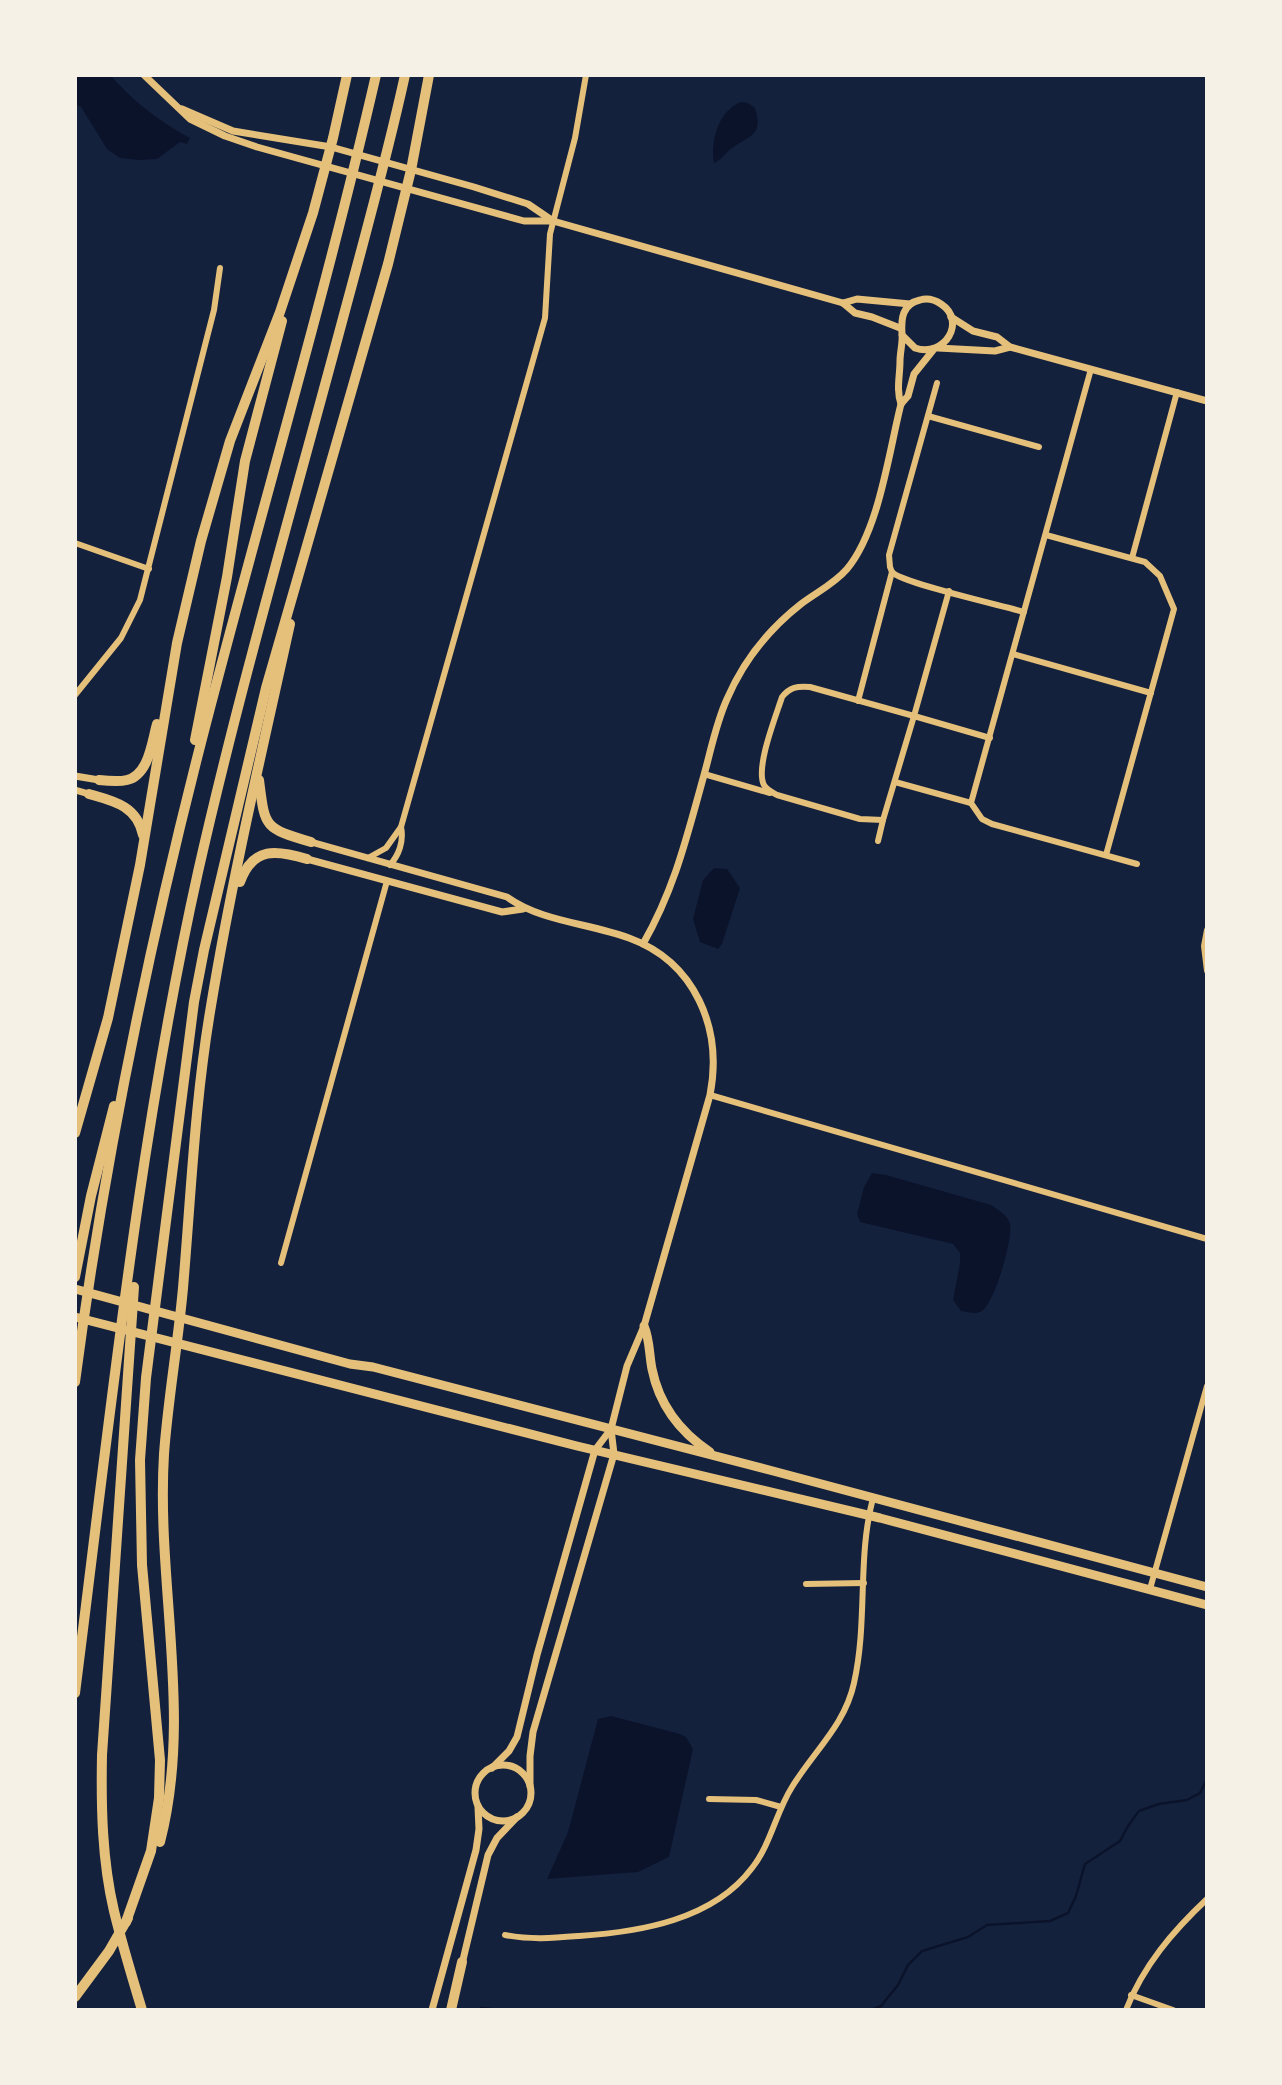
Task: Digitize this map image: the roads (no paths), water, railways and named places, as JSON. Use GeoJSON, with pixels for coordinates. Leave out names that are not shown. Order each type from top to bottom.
{"type":"FeatureCollection","features":[{"type":"Feature","properties":{"kind":"highway"},"geometry":{"type":"LineString","coordinates":[[173,859],[227,577],[249,442],[326,166],[347,75]]}},
{"type":"Feature","properties":{"kind":"highway"},"geometry":{"type":"LineString","coordinates":[[75,1382],[105,1188],[173,859],[210,708],[346,200],[376,75]]}},
{"type":"Feature","properties":{"kind":"highway"},"geometry":{"type":"LineString","coordinates":[[75,1693],[137,1212],[167,1022],[214,802],[373,208],[405,75]]}},
{"type":"Feature","properties":{"kind":"highway"},"geometry":{"type":"LineString","coordinates":[[126,1922],[151,1851],[158,1815],[160,1783],[142,1565],[140,1460],[146,1378],[182,1087],[199,975],[266,688],[370,331],[411,170],[429,75]]}},
{"type":"Feature","properties":{"kind":"highway"},"geometry":{"type":"LineString","coordinates":[[75,1133],[108,1018],[140,865],[189,586],[220,474],[297,264]]}},
{"type":"Feature","properties":{"kind":"highway"},"geometry":{"type":"LineString","coordinates":[[75,1997],[108,1951],[142,1891],[156,1854],[168,1804],[173,1767],[172,1678],[163,1493],[201,1078],[220,956],[305,555]]}},
{"type":"Feature","properties":{"kind":"highway"},"geometry":{"type":"LineString","coordinates":[[99,780],[127,780],[143,769],[171,677]]}},
{"type":"Feature","properties":{"kind":"highway"},"geometry":{"type":"LineString","coordinates":[[258,770],[262,810],[267,820],[280,832],[311,842]]}},
{"type":"Feature","properties":{"kind":"highway"},"geometry":{"type":"LineString","coordinates":[[89,794],[131,811],[141,824],[143,835],[140,865]]}},
{"type":"Feature","properties":{"kind":"highway"},"geometry":{"type":"LineString","coordinates":[[220,956],[239,884],[250,863],[259,856],[271,853],[285,853],[307,859]]}},
{"type":"Feature","properties":{"kind":"highway"},"geometry":{"type":"LineString","coordinates":[[75,1277],[97,1172],[145,985]]}},
{"type":"Feature","properties":{"kind":"highway"},"geometry":{"type":"LineString","coordinates":[[137,1212],[102,1777],[104,1851],[111,1894],[142,2010]]}},
{"type":"Feature","properties":{"kind":"highway"},"geometry":{"type":"LineString","coordinates":[[451,2010],[462,1962]]}},
{"type":"Feature","properties":{"kind":"main road"},"geometry":{"type":"LineString","coordinates":[[75,1289],[1207,1587]]}},
{"type":"Feature","properties":{"kind":"main road"},"geometry":{"type":"LineString","coordinates":[[75,1317],[595,1450],[868,1515],[1207,1605]]}},
{"type":"Feature","properties":{"kind":"main road"},"geometry":{"type":"LineString","coordinates":[[644,1326],[649,1339],[652,1370],[662,1399],[686,1433],[717,1456]]}},
{"type":"Feature","properties":{"kind":"street"},"geometry":{"type":"LineString","coordinates":[[144,75],[190,119],[225,136],[406,190],[524,221],[553,221],[843,303],[855,313],[872,317],[901,331],[915,348],[995,351],[1010,347]]}},
{"type":"Feature","properties":{"kind":"street"},"geometry":{"type":"LineString","coordinates":[[368,858],[386,848],[401,827],[545,318],[550,234],[575,138],[586,75]]}},
{"type":"Feature","properties":{"kind":"street"},"geometry":{"type":"LineString","coordinates":[[175,106],[233,131],[331,147],[528,204],[553,221]]}},
{"type":"Feature","properties":{"kind":"street"},"geometry":{"type":"LineString","coordinates":[[75,695],[126,629],[136,609],[149,569],[214,310],[220,268]]}},
{"type":"Feature","properties":{"kind":"street"},"geometry":{"type":"LineString","coordinates":[[843,303],[857,299],[910,304],[921,300],[934,300],[944,307],[951,317],[973,331],[997,337],[1010,347],[1207,401]]}},
{"type":"Feature","properties":{"kind":"street"},"geometry":{"type":"LineString","coordinates":[[901,404],[897,393],[902,315],[910,304]]}},
{"type":"Feature","properties":{"kind":"street"},"geometry":{"type":"LineString","coordinates":[[643,944],[675,880],[726,700],[747,661],[788,615],[834,582],[848,568],[859,550],[871,523],[901,404],[908,396],[914,374],[950,335],[951,317]]}},
{"type":"Feature","properties":{"kind":"street"},"geometry":{"type":"LineString","coordinates":[[971,803],[1091,369]]}},
{"type":"Feature","properties":{"kind":"street"},"geometry":{"type":"LineString","coordinates":[[937,383],[889,555],[890,567],[895,576],[1024,612]]}},
{"type":"Feature","properties":{"kind":"street"},"geometry":{"type":"LineString","coordinates":[[1132,558],[1177,392]]}},
{"type":"Feature","properties":{"kind":"street"},"geometry":{"type":"LineString","coordinates":[[928,416],[1039,447]]}},
{"type":"Feature","properties":{"kind":"street"},"geometry":{"type":"LineString","coordinates":[[1046,534],[1145,562],[1160,576],[1174,609],[1106,855]]}},
{"type":"Feature","properties":{"kind":"street"},"geometry":{"type":"LineString","coordinates":[[75,543],[149,569]]}},
{"type":"Feature","properties":{"kind":"street"},"geometry":{"type":"LineString","coordinates":[[858,701],[892,572]]}},
{"type":"Feature","properties":{"kind":"street"},"geometry":{"type":"LineString","coordinates":[[878,841],[949,591]]}},
{"type":"Feature","properties":{"kind":"street"},"geometry":{"type":"LineString","coordinates":[[1013,654],[1151,693]]}},
{"type":"Feature","properties":{"kind":"street"},"geometry":{"type":"LineString","coordinates":[[777,795],[763,784],[761,774],[782,697],[787,690],[797,686],[810,687],[989,738]]}},
{"type":"Feature","properties":{"kind":"street"},"geometry":{"type":"LineString","coordinates":[[704,774],[860,819],[883,820]]}},
{"type":"Feature","properties":{"kind":"street"},"geometry":{"type":"LineString","coordinates":[[75,776],[99,780]]}},
{"type":"Feature","properties":{"kind":"street"},"geometry":{"type":"LineString","coordinates":[[895,782],[971,803],[982,819],[992,824],[1137,864]]}},
{"type":"Feature","properties":{"kind":"street"},"geometry":{"type":"LineString","coordinates":[[75,790],[89,794]]}},
{"type":"Feature","properties":{"kind":"street"},"geometry":{"type":"LineString","coordinates":[[390,865],[403,836],[401,827]]}},
{"type":"Feature","properties":{"kind":"street"},"geometry":{"type":"LineString","coordinates":[[311,842],[507,898],[524,909],[624,936],[643,944],[660,955],[690,984],[701,1001],[713,1042],[714,1073],[710,1095],[644,1326],[627,1366],[611,1429],[614,1454],[533,1732],[528,1804],[497,1838],[488,1855],[462,1962],[445,2010]]}},
{"type":"Feature","properties":{"kind":"street"},"geometry":{"type":"LineString","coordinates":[[307,859],[502,912],[524,909]]}},
{"type":"Feature","properties":{"kind":"street"},"geometry":{"type":"LineString","coordinates":[[281,1263],[387,881]]}},
{"type":"Feature","properties":{"kind":"street"},"geometry":{"type":"LineString","coordinates":[[1207,930],[1204,946],[1207,971]]}},
{"type":"Feature","properties":{"kind":"street"},"geometry":{"type":"LineString","coordinates":[[710,1095],[1207,1239]]}},
{"type":"Feature","properties":{"kind":"street"},"geometry":{"type":"LineString","coordinates":[[1150,1589],[1207,1386]]}},
{"type":"Feature","properties":{"kind":"street"},"geometry":{"type":"LineString","coordinates":[[432,2010],[476,1850],[479,1829],[476,1784],[481,1775],[509,1751],[517,1737],[537,1655],[595,1450],[611,1429]]}},
{"type":"Feature","properties":{"kind":"street"},"geometry":{"type":"LineString","coordinates":[[505,1935],[536,1939],[629,1932],[667,1923],[726,1893],[752,1868],[792,1786],[838,1724],[850,1701],[860,1647],[863,1550],[873,1498]]}},
{"type":"Feature","properties":{"kind":"street"},"geometry":{"type":"LineString","coordinates":[[806,1584],[864,1583]]}},
{"type":"Feature","properties":{"kind":"street"},"geometry":{"type":"LineString","coordinates":[[492,1768],[512,1767],[524,1775],[530,1786]]}},
{"type":"Feature","properties":{"kind":"street"},"geometry":{"type":"LineString","coordinates":[[709,1799],[756,1800],[781,1807]]}},
{"type":"Feature","properties":{"kind":"street"},"geometry":{"type":"LineString","coordinates":[[478,1807],[495,1820],[506,1821],[517,1817]]}},
{"type":"Feature","properties":{"kind":"street"},"geometry":{"type":"LineString","coordinates":[[1126,2010],[1131,1995],[1150,1962],[1207,1899]]}},
{"type":"Feature","properties":{"kind":"street"},"geometry":{"type":"LineString","coordinates":[[1131,1995],[1173,2010]]}},
{"type":"Feature","properties":{"kind":"water"},"geometry":{"type":"Polygon","coordinates":[[[75,75],[110,75],[147,110],[190,138],[187,144],[180,142],[157,159],[120,158],[107,149],[81,107],[75,104],[75,75]]]}},
{"type":"Feature","properties":{"kind":"water"},"geometry":{"type":"Polygon","coordinates":[[[741,102],[755,108],[758,124],[756,130],[714,163],[713,145],[718,127],[727,112],[741,102]]]}},
{"type":"Feature","properties":{"kind":"water"},"geometry":{"type":"Polygon","coordinates":[[[714,868],[727,869],[740,888],[718,949],[700,942],[693,919],[703,880],[714,868]]]}},
{"type":"Feature","properties":{"kind":"water"},"geometry":{"type":"Polygon","coordinates":[[[872,1173],[991,1205],[1007,1218],[1010,1232],[1006,1256],[992,1296],[982,1311],[961,1311],[953,1300],[960,1253],[953,1244],[860,1222],[857,1214],[864,1187],[872,1173]]]}},
{"type":"Feature","properties":{"kind":"water"},"geometry":{"type":"Polygon","coordinates":[[[611,1716],[680,1734],[686,1737],[693,1749],[669,1857],[638,1872],[547,1879],[568,1832],[598,1719],[611,1716]]]}},
{"type":"Feature","properties":{"kind":"waterway"},"geometry":{"type":"LineString","coordinates":[[871,2010],[881,2006],[898,1985],[908,1965],[922,1951],[968,1937],[987,1925],[1050,1921],[1068,1913],[1085,1864],[1120,1841],[1139,1811],[1159,1804],[1187,1800],[1200,1793],[1207,1779]]}},
{"type":"Feature","properties":{"kind":"waterway"},"geometry":{"type":"LineString","coordinates":[[481,2008],[501,2010]]}}]}
